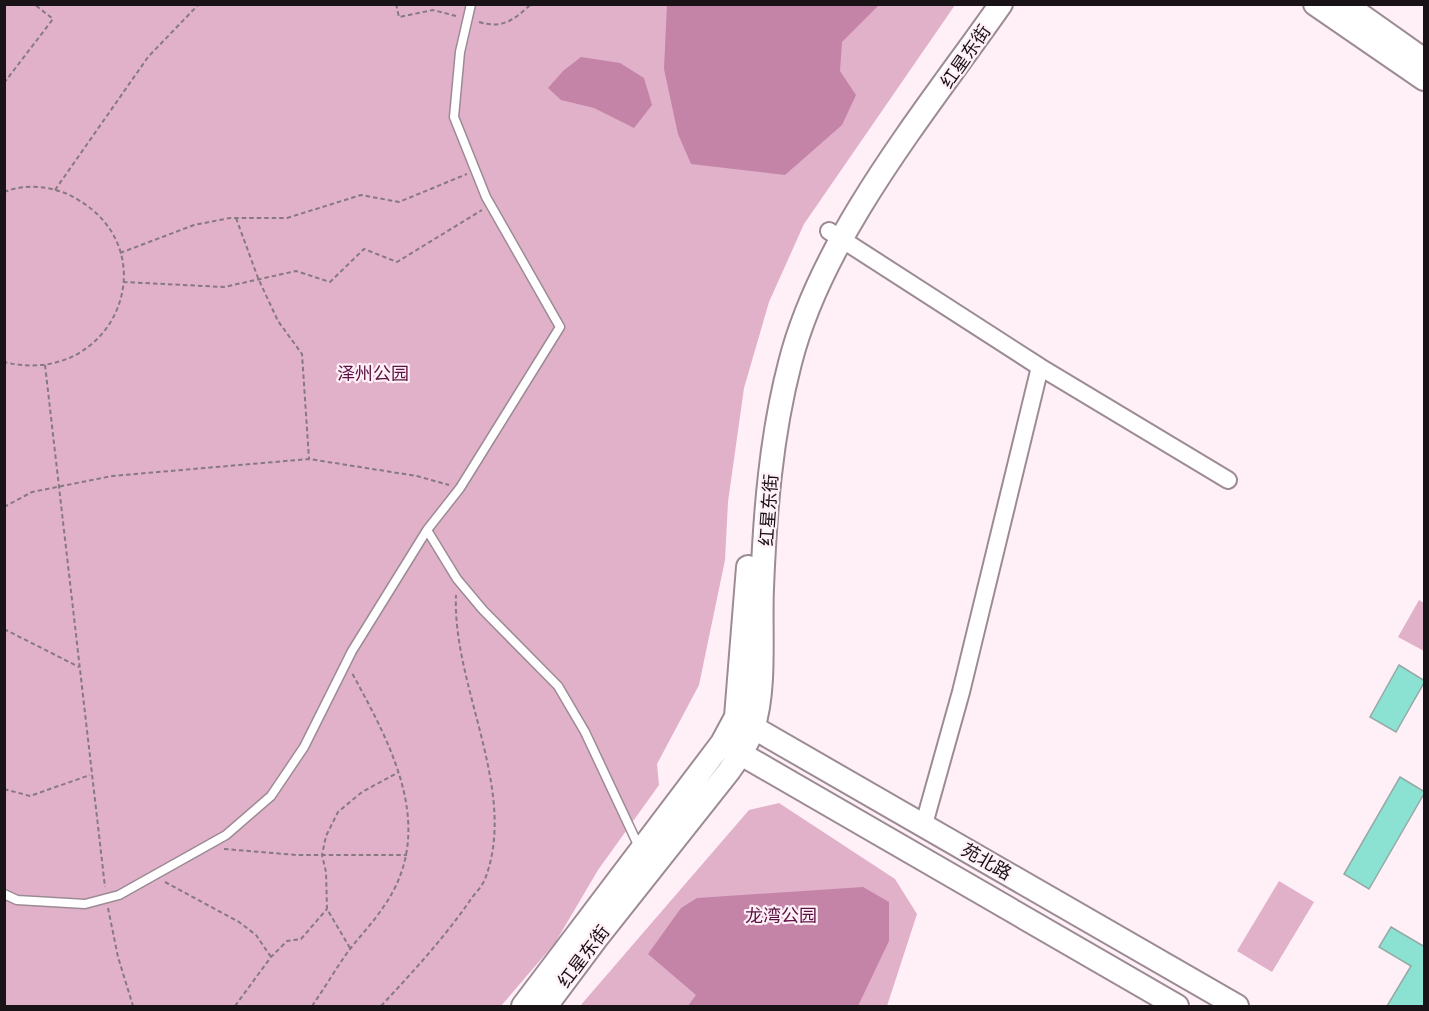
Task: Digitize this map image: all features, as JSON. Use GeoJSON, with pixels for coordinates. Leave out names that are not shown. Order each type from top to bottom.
{"type":"FeatureCollection","features":[{"type":"Feature","properties":{"kind":"main road","name":"红星东街"},"geometry":{"type":"LineString","coordinates":[[546,1006],[732,749],[745,722],[760,681],[762,588],[773,442],[790,361],[835,235],[870,165],[982,4]]}},
{"type":"Feature","properties":{"kind":"main road","name":"红星东街"},"geometry":{"type":"LineString","coordinates":[[835,235],[882,174],[1001,4]]}},
{"type":"Feature","properties":{"kind":"main road"},"geometry":{"type":"LineString","coordinates":[[1315,4],[1425,79]]}},
{"type":"Feature","properties":{"kind":"main road"},"geometry":{"type":"LineString","coordinates":[[1345,4],[1425,60]]}},
{"type":"Feature","properties":{"kind":"main road","name":"苑北路"},"geometry":{"type":"LineString","coordinates":[[745,722],[1237,1006]]}},
{"type":"Feature","properties":{"kind":"main road","name":"红星东街"},"geometry":{"type":"LineString","coordinates":[[523,1006],[641,852],[732,749]]}},
{"type":"Feature","properties":{"kind":"main road","name":"苑北路"},"geometry":{"type":"LineString","coordinates":[[732,749],[1178,1006]]}},
{"type":"Feature","properties":{"kind":"street"},"geometry":{"type":"LineString","coordinates":[[835,235],[1040,367],[1228,480]]}},
{"type":"Feature","properties":{"kind":"street"},"geometry":{"type":"LineString","coordinates":[[924,825],[961,692],[1040,367]]}},
{"type":"Feature","properties":{"kind":"lane"},"geometry":{"type":"LineString","coordinates":[[4,894],[17,900],[85,904],[119,895],[226,835],[271,796],[304,747],[346,662],[427,530],[460,488],[560,327],[490,205],[454,117],[460,52],[471,4]]}},
{"type":"Feature","properties":{"kind":"lane"},"geometry":{"type":"LineString","coordinates":[[427,530],[457,579],[483,610],[558,686],[585,732],[641,852]]}},
{"type":"Feature","properties":{"kind":"path"},"geometry":{"type":"LineString","coordinates":[[4,83],[53,18],[34,4]]}},
{"type":"Feature","properties":{"kind":"path"},"geometry":{"type":"LineString","coordinates":[[55,190],[148,57],[199,4]]}},
{"type":"Feature","properties":{"kind":"path"},"geometry":{"type":"LineString","coordinates":[[120,253],[194,225],[236,218],[287,218],[361,195],[399,202],[475,170]]}},
{"type":"Feature","properties":{"kind":"path"},"geometry":{"type":"LineString","coordinates":[[4,192],[35,186],[55,190],[90,206],[111,230],[120,253],[123,282],[113,320],[94,344],[67,361],[36,367],[5,364]]}},
{"type":"Feature","properties":{"kind":"path"},"geometry":{"type":"LineString","coordinates":[[123,282],[224,286],[296,271],[330,282],[364,249],[397,262],[490,205]]}},
{"type":"Feature","properties":{"kind":"path"},"geometry":{"type":"LineString","coordinates":[[236,218],[258,278],[278,321],[302,354],[309,459]]}},
{"type":"Feature","properties":{"kind":"path"},"geometry":{"type":"LineString","coordinates":[[45,365],[61,486],[106,898],[118,957],[134,1006]]}},
{"type":"Feature","properties":{"kind":"path"},"geometry":{"type":"LineString","coordinates":[[4,507],[32,492],[112,476],[309,459],[417,476],[460,488]]}},
{"type":"Feature","properties":{"kind":"path"},"geometry":{"type":"LineString","coordinates":[[381,1006],[433,950],[474,896],[484,880],[492,845],[494,796],[458,641],[457,579]]}},
{"type":"Feature","properties":{"kind":"path"},"geometry":{"type":"LineString","coordinates":[[4,629],[79,667]]}},
{"type":"Feature","properties":{"kind":"path"},"geometry":{"type":"LineString","coordinates":[[312,1006],[350,949],[386,905],[407,855],[410,816],[399,772],[372,710],[346,662]]}},
{"type":"Feature","properties":{"kind":"path"},"geometry":{"type":"LineString","coordinates":[[350,949],[327,909],[326,872],[322,855],[326,836],[338,812],[362,792],[399,772]]}},
{"type":"Feature","properties":{"kind":"path"},"geometry":{"type":"LineString","coordinates":[[4,789],[30,795],[91,774]]}},
{"type":"Feature","properties":{"kind":"path"},"geometry":{"type":"LineString","coordinates":[[204,847],[322,855],[407,855]]}},
{"type":"Feature","properties":{"kind":"path"},"geometry":{"type":"LineString","coordinates":[[154,875],[239,922],[256,935],[271,957]]}},
{"type":"Feature","properties":{"kind":"path"},"geometry":{"type":"LineString","coordinates":[[235,1006],[271,957],[288,941],[301,939],[327,909]]}},
{"type":"Feature","properties":{"kind":"green space","name":"泽州公园"},"geometry":{"type":"Polygon","coordinates":[[[5,5],[955,5],[804,224],[769,302],[744,388],[728,502],[725,560],[699,685],[657,764],[659,785],[598,870],[555,943],[501,1006],[5,1006],[5,5]]]}},
{"type":"Feature","properties":{"kind":"green space"},"geometry":{"type":"Polygon","coordinates":[[[1419,600],[1424,603],[1424,651],[1398,637],[1419,600]]]}},
{"type":"Feature","properties":{"kind":"green space","name":"龙湾公园"},"geometry":{"type":"Polygon","coordinates":[[[779,803],[895,879],[917,914],[887,1006],[580,1006],[749,810],[779,803]]]}},
{"type":"Feature","properties":{"kind":"green space"},"geometry":{"type":"Polygon","coordinates":[[[1279,881],[1314,902],[1272,972],[1237,951],[1279,881]]]}},
{"type":"Feature","properties":{"kind":"shaded area"},"geometry":{"type":"Polygon","coordinates":[[[667,5],[879,5],[842,42],[840,71],[856,95],[842,125],[785,175],[691,164],[678,134],[664,69],[667,5]]]}},
{"type":"Feature","properties":{"kind":"shaded area"},"geometry":{"type":"Polygon","coordinates":[[[581,57],[620,63],[644,78],[652,105],[634,128],[594,108],[561,100],[548,88],[563,71],[581,57]]]}},
{"type":"Feature","properties":{"kind":"shaded area"},"geometry":{"type":"Polygon","coordinates":[[[863,887],[889,902],[889,941],[858,1006],[688,1006],[696,995],[648,954],[681,908],[697,898],[863,887]]]}},
{"type":"Feature","properties":{"kind":"building"},"geometry":{"type":"Polygon","coordinates":[[[1399,665],[1425,681],[1396,732],[1370,717],[1399,665]]]}},
{"type":"Feature","properties":{"kind":"building"},"geometry":{"type":"Polygon","coordinates":[[[1400,777],[1425,792],[1369,889],[1344,874],[1400,777]]]}},
{"type":"Feature","properties":{"kind":"building"},"geometry":{"type":"Polygon","coordinates":[[[1391,927],[1425,947],[1425,1006],[1387,1006],[1411,966],[1379,947],[1391,927]]]}}]}
